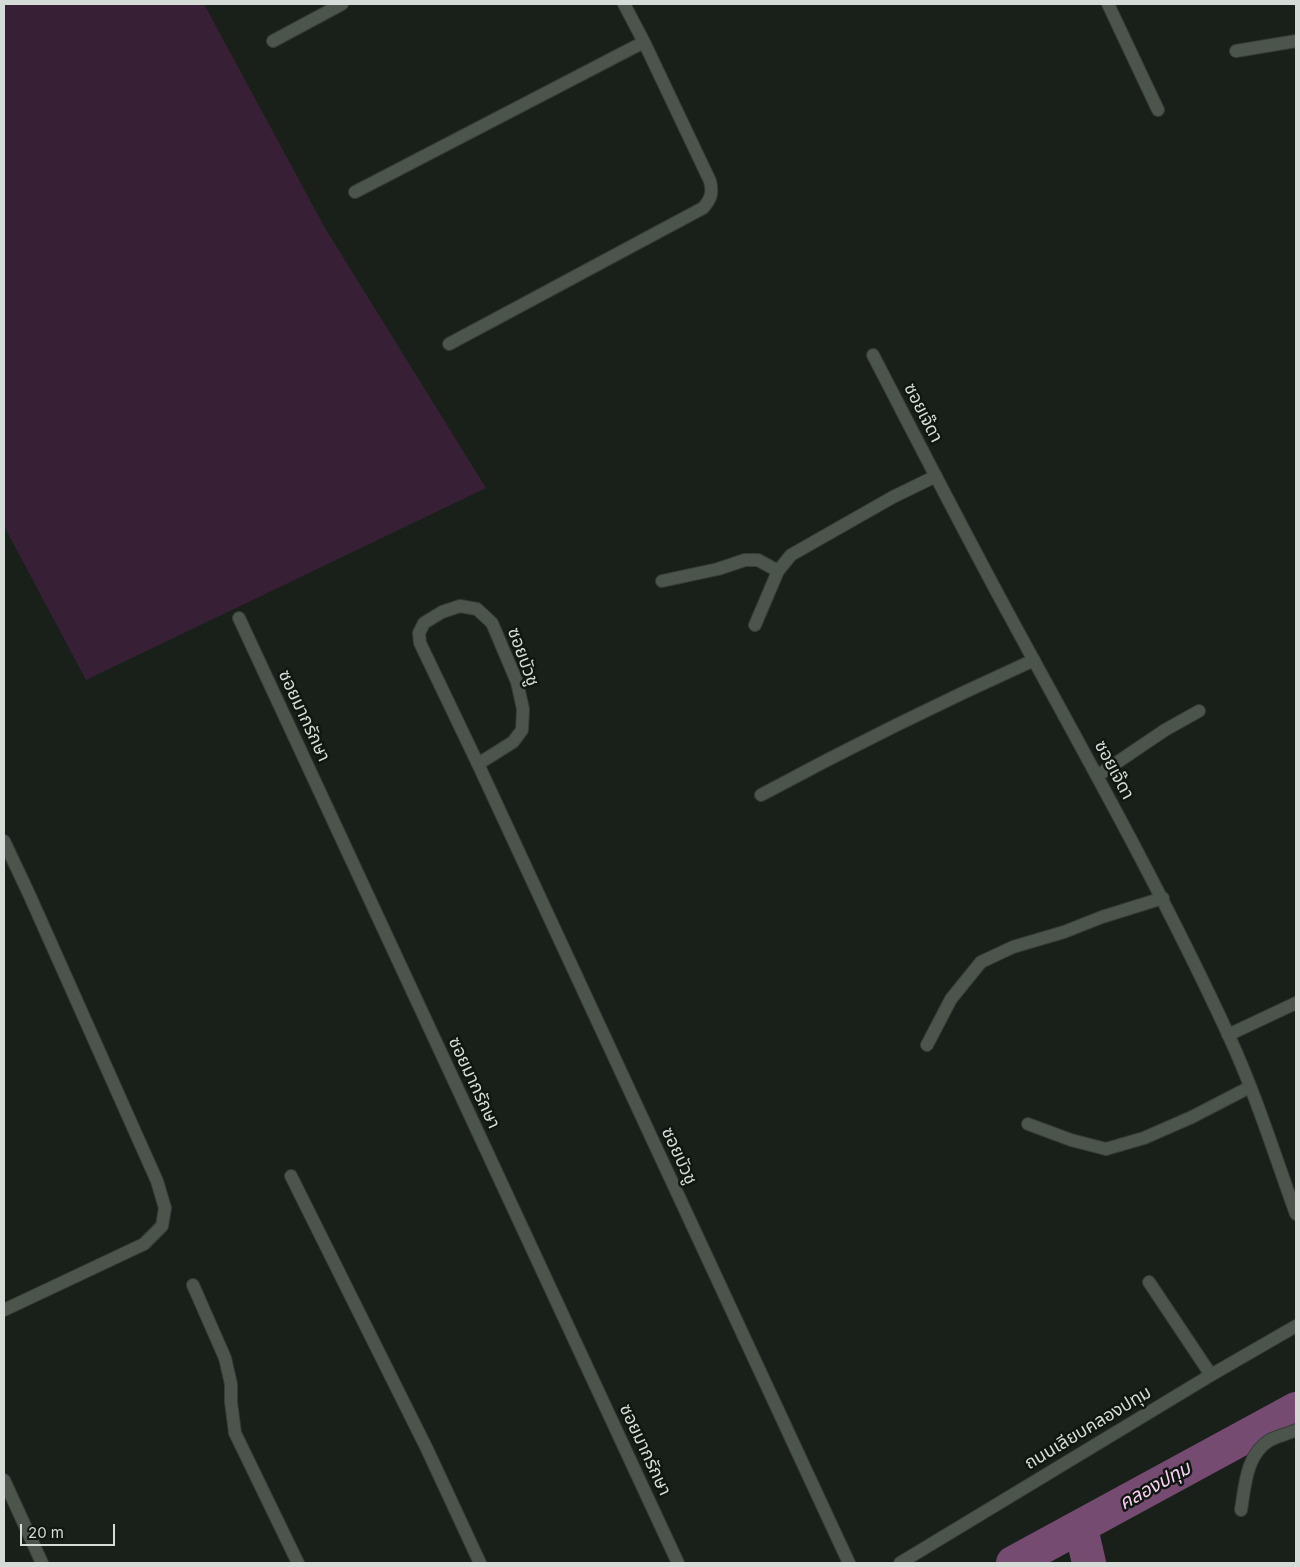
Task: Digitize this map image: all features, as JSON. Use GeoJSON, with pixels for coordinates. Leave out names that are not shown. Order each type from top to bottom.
{"type":"FeatureCollection","features":[{"type":"Feature","properties":{"kind":"street"},"geometry":{"type":"LineString","coordinates":[[273,40],[342,4]]}},
{"type":"Feature","properties":{"kind":"street"},"geometry":{"type":"LineString","coordinates":[[449,344],[703,208],[711,199],[710,181],[624,4]]}},
{"type":"Feature","properties":{"kind":"street"},"geometry":{"type":"LineString","coordinates":[[1108,4],[1158,110]]}},
{"type":"Feature","properties":{"kind":"street"},"geometry":{"type":"LineString","coordinates":[[1236,51],[1296,41]]}},
{"type":"Feature","properties":{"kind":"street"},"geometry":{"type":"LineString","coordinates":[[355,192],[644,42]]}},
{"type":"Feature","properties":{"kind":"street","name":"ซอยเจ๊ดา"},"geometry":{"type":"LineString","coordinates":[[873,355],[1162,898],[1228,1035],[1250,1087],[1296,1214]]}},
{"type":"Feature","properties":{"kind":"street"},"geometry":{"type":"LineString","coordinates":[[755,625],[778,571],[791,555],[893,497],[936,476]]}},
{"type":"Feature","properties":{"kind":"street"},"geometry":{"type":"LineString","coordinates":[[662,581],[718,569],[745,560],[758,560],[778,571]]}},
{"type":"Feature","properties":{"kind":"street","name":"ซอยบัวชู"},"geometry":{"type":"LineString","coordinates":[[478,764],[513,742],[522,730],[523,709],[517,682],[492,623],[477,609],[460,606],[442,612],[424,623],[419,633],[420,643],[849,1563]]}},
{"type":"Feature","properties":{"kind":"street","name":"ซอยมากรักษา"},"geometry":{"type":"LineString","coordinates":[[239,618],[678,1563]]}},
{"type":"Feature","properties":{"kind":"street"},"geometry":{"type":"LineString","coordinates":[[761,795],[894,726],[971,688],[1034,660]]}},
{"type":"Feature","properties":{"kind":"street"},"geometry":{"type":"LineString","coordinates":[[1097,776],[1165,730],[1199,712]]}},
{"type":"Feature","properties":{"kind":"street"},"geometry":{"type":"LineString","coordinates":[[4,841],[153,1172],[165,1208],[162,1226],[144,1244],[4,1310]]}},
{"type":"Feature","properties":{"kind":"street"},"geometry":{"type":"LineString","coordinates":[[927,1045],[951,999],[981,962],[1013,947],[1064,932],[1102,917],[1162,898]]}},
{"type":"Feature","properties":{"kind":"street"},"geometry":{"type":"LineString","coordinates":[[1228,1035],[1296,1003]]}},
{"type":"Feature","properties":{"kind":"street"},"geometry":{"type":"LineString","coordinates":[[1028,1124],[1071,1140],[1106,1148],[1144,1138],[1192,1117],[1250,1087]]}},
{"type":"Feature","properties":{"kind":"street"},"geometry":{"type":"LineString","coordinates":[[291,1176],[428,1449],[480,1563]]}},
{"type":"Feature","properties":{"kind":"street"},"geometry":{"type":"LineString","coordinates":[[1149,1282],[1211,1375]]}},
{"type":"Feature","properties":{"kind":"street"},"geometry":{"type":"LineString","coordinates":[[193,1285],[225,1358],[231,1384],[236,1433],[298,1563]]}},
{"type":"Feature","properties":{"kind":"street","name":"ถนนเลียบคลองปทุม"},"geometry":{"type":"LineString","coordinates":[[900,1563],[1211,1375],[1296,1326]]}},
{"type":"Feature","properties":{"kind":"street"},"geometry":{"type":"LineString","coordinates":[[1240,1510],[1247,1472],[1254,1454],[1269,1441],[1296,1430]]}},
{"type":"Feature","properties":{"kind":"street"},"geometry":{"type":"LineString","coordinates":[[4,1480],[42,1563]]}},
{"type":"Feature","properties":{"kind":"shaded area"},"geometry":{"type":"Polygon","coordinates":[[[4,4],[204,4],[325,228],[486,488],[86,680],[4,526],[4,4]]]}},
{"type":"Feature","properties":{"kind":"waterway","name":"คลองปทุม"},"geometry":{"type":"LineString","coordinates":[[1013,1563],[1296,1409]]}},
{"type":"Feature","properties":{"kind":"waterway"},"geometry":{"type":"LineString","coordinates":[[1081,1528],[1089,1563]]}}]}
